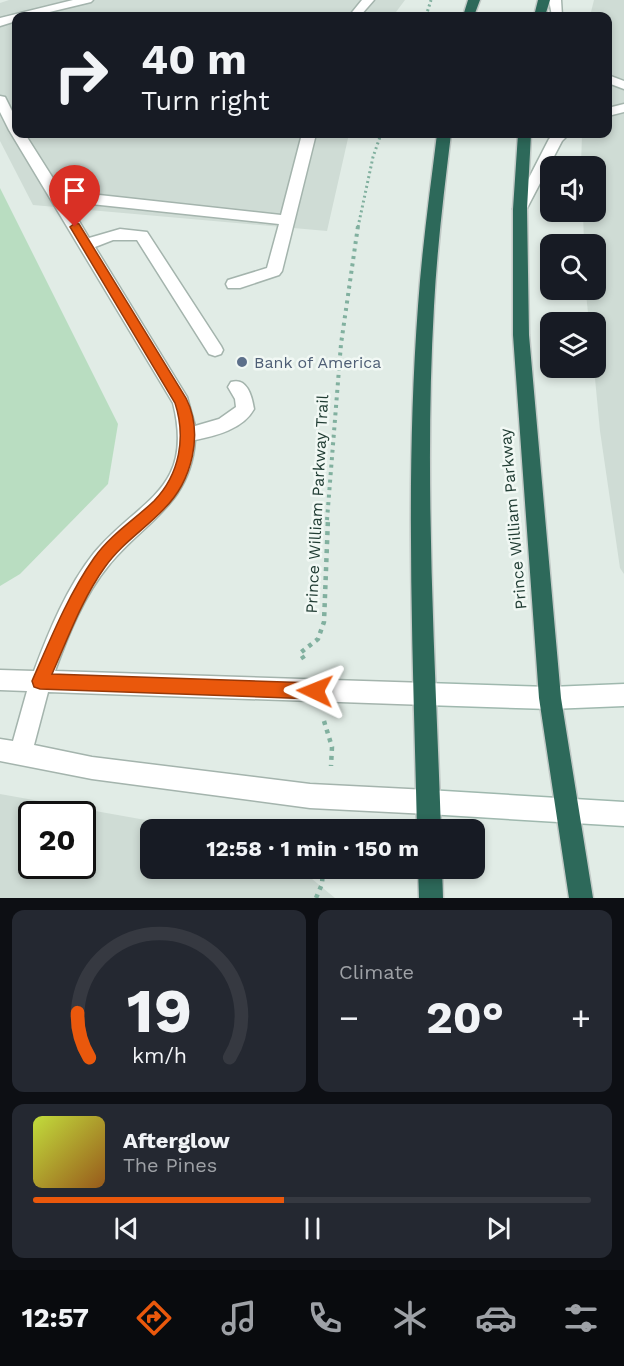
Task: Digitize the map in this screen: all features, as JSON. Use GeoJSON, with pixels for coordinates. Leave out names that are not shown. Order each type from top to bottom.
{"type":"FeatureCollection","features":[{"type":"Feature","properties":{"kind":"highway"},"geometry":{"type":"LineString","coordinates":[[429,819],[420,486],[424,327],[433,205],[443,138]]}},
{"type":"Feature","properties":{"kind":"highway","name":"Prince William Parkway"},"geometry":{"type":"LineString","coordinates":[[524,138],[520,209],[521,336],[550,698],[582,898]]}},
{"type":"Feature","properties":{"kind":"highway"},"geometry":{"type":"LineString","coordinates":[[430,879],[431,898]]}},
{"type":"Feature","properties":{"kind":"street"},"geometry":{"type":"LineString","coordinates":[[38,12],[87,0]]}},
{"type":"Feature","properties":{"kind":"street"},"geometry":{"type":"LineString","coordinates":[[358,12],[368,0]]}},
{"type":"Feature","properties":{"kind":"street"},"geometry":{"type":"LineString","coordinates":[[0,100],[12,120]]}},
{"type":"Feature","properties":{"kind":"street"},"geometry":{"type":"LineString","coordinates":[[23,138],[181,402],[187,421],[188,435],[186,454],[178,477],[160,504],[100,561],[79,595],[10,752],[92,768],[329,798],[624,814]]}},
{"type":"Feature","properties":{"kind":"street"},"geometry":{"type":"LineString","coordinates":[[234,284],[274,271],[308,138]]}},
{"type":"Feature","properties":{"kind":"street"},"geometry":{"type":"LineString","coordinates":[[520,209],[557,138]]}},
{"type":"Feature","properties":{"kind":"street"},"geometry":{"type":"LineString","coordinates":[[64,209],[90,199],[287,220]]}},
{"type":"Feature","properties":{"kind":"street"},"geometry":{"type":"LineString","coordinates":[[86,245],[131,232],[142,236],[215,350]]}},
{"type":"Feature","properties":{"kind":"street"},"geometry":{"type":"LineString","coordinates":[[188,435],[219,429],[245,409],[244,398],[237,387]]}},
{"type":"Feature","properties":{"kind":"street"},"geometry":{"type":"LineString","coordinates":[[0,680],[550,698],[624,695]]}},
{"type":"Feature","properties":{"kind":"path","name":"Prince William Parkway Trail"},"geometry":{"type":"LineString","coordinates":[[329,798],[332,747],[305,660],[300,653],[318,639],[324,622],[325,551],[341,345],[358,225],[373,157],[380,138]]}},
{"type":"Feature","properties":{"kind":"path"},"geometry":{"type":"LineString","coordinates":[[316,898],[322,879]]}},
{"type":"Feature","properties":{"kind":"shaded area"},"geometry":{"type":"Polygon","coordinates":[[[9,0],[405,0],[396,12],[12,12],[12,138],[348,138],[327,231],[33,205],[0,141],[0,3],[9,0]]]}},
{"type":"Feature","properties":{"kind":"shaded area"},"geometry":{"type":"Polygon","coordinates":[[[594,0],[624,0],[624,574],[620,568],[600,431],[595,378],[606,378],[606,312],[588,312],[587,300],[606,300],[606,234],[584,234],[583,222],[606,222],[606,156],[581,156],[582,138],[612,138],[612,12],[591,12],[594,0]]]}},
{"type":"Feature","properties":{"kind":"shaded area"},"geometry":{"type":"Polygon","coordinates":[[[0,794],[39,801],[18,801],[18,879],[96,879],[96,811],[140,819],[140,879],[312,879],[335,898],[0,898],[0,794]]]}},
{"type":"Feature","properties":{"kind":"green space"},"geometry":{"type":"Polygon","coordinates":[[[0,188],[118,424],[108,484],[20,574],[0,586],[0,188]]]}},
{"type":"Feature","properties":{"kind":"place","name":"Bank of America"},"geometry":{"type":"Point","coordinates":[242,362]}},
{"type":"Feature","properties":{"kind":"route"},"geometry":{"type":"LineString","coordinates":[[75,227],[181,402],[187,421],[188,435],[186,454],[178,477],[160,504],[100,561],[79,595],[40,681],[315,691]]}}]}
